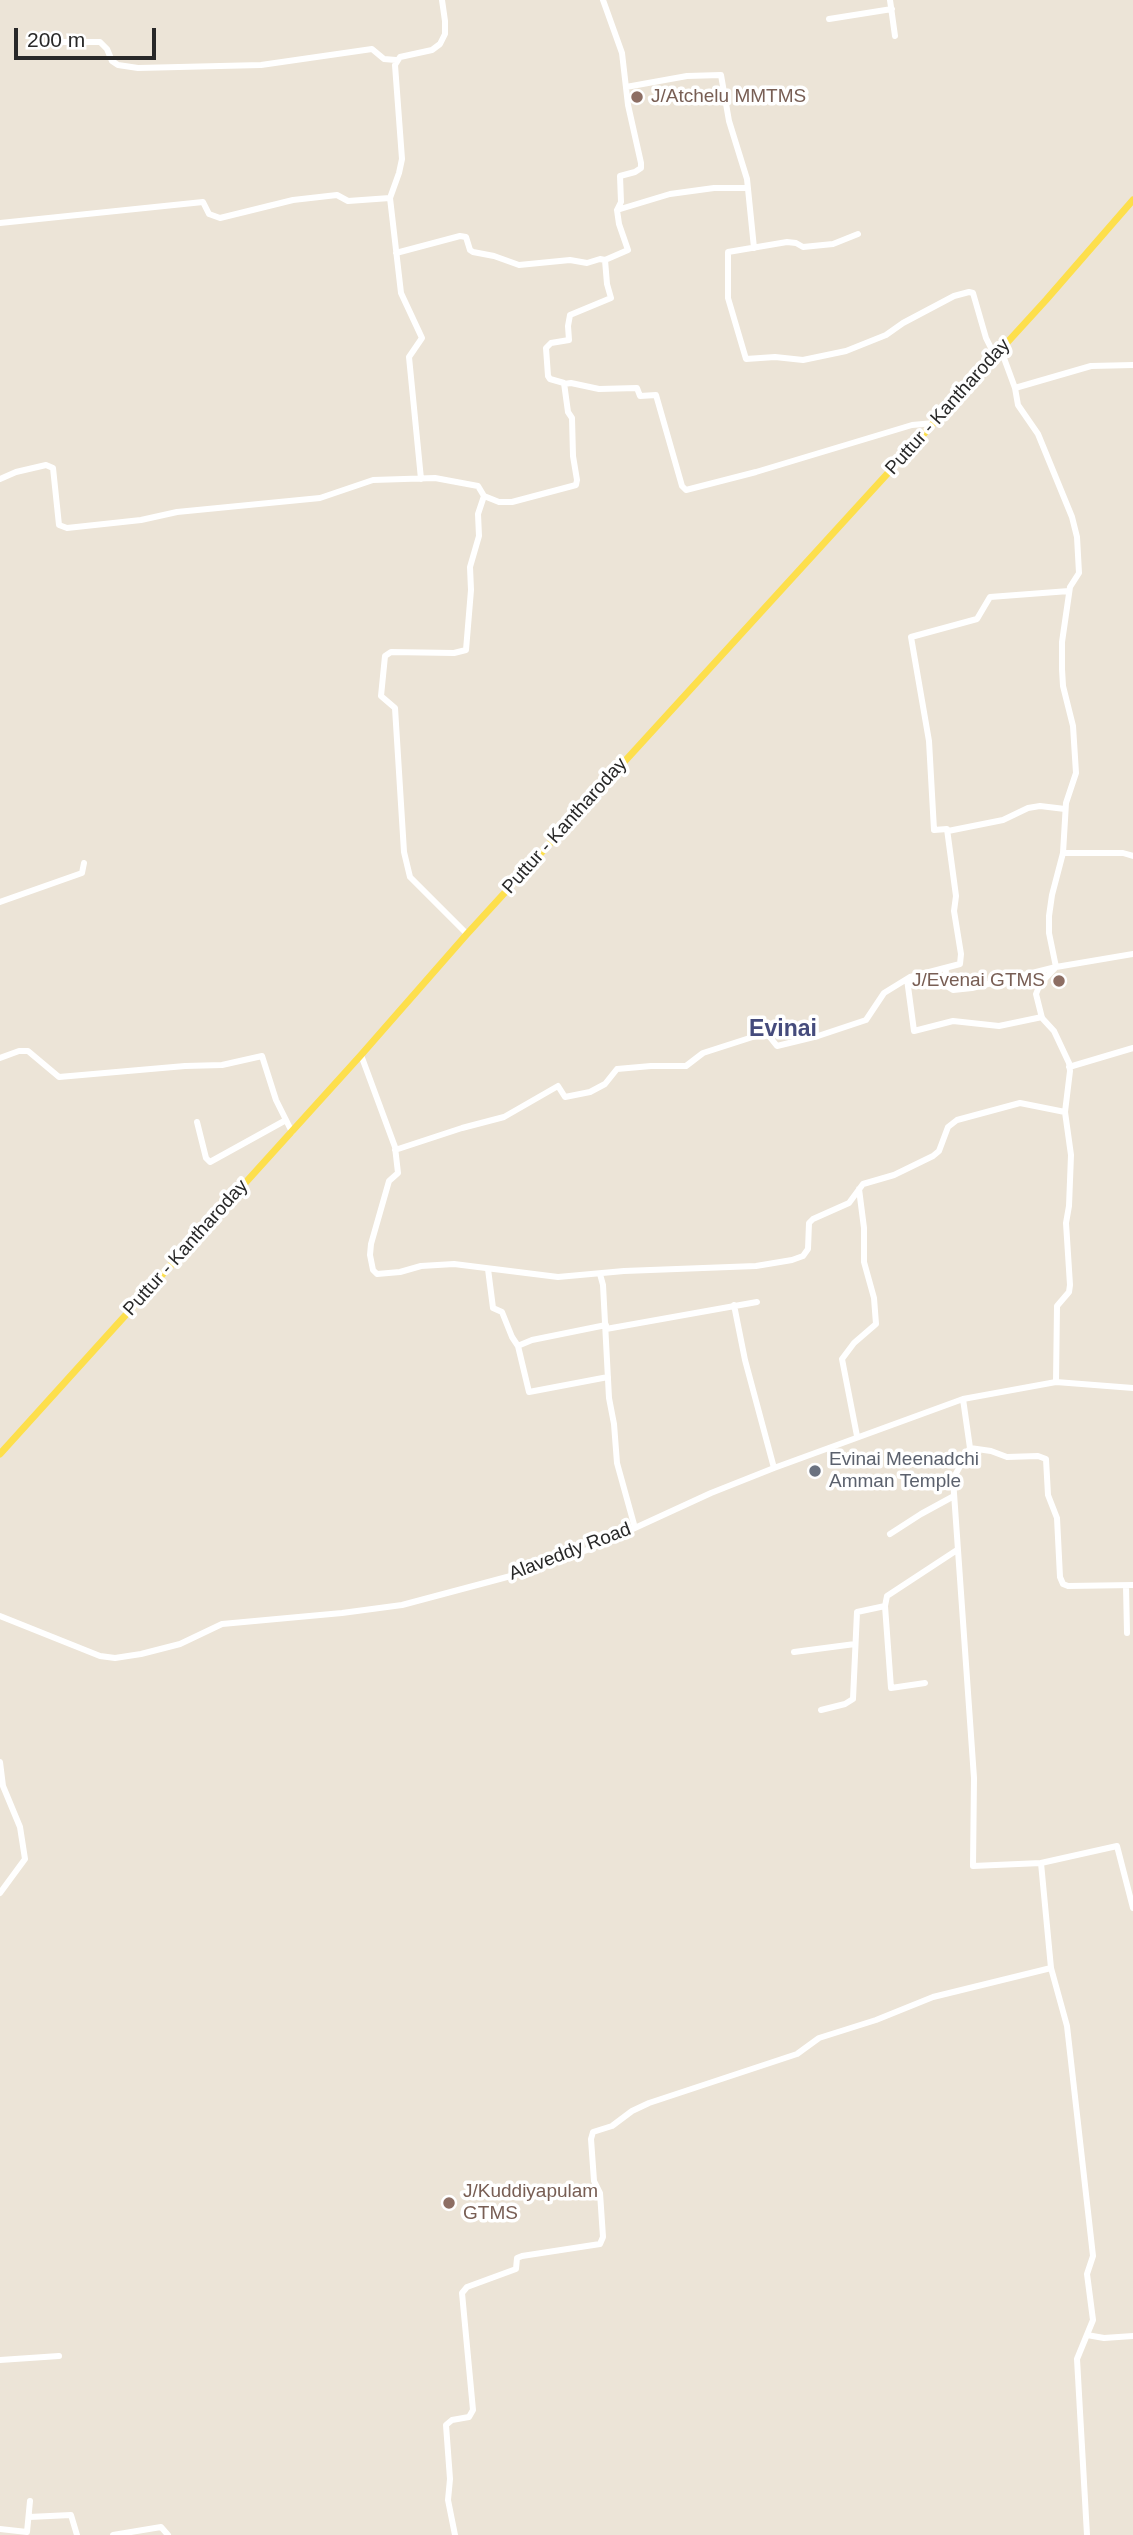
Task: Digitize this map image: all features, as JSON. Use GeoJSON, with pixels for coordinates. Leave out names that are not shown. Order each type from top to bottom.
{"type":"FeatureCollection","features":[{"type":"Feature","properties":{"kind":"main road","name":"Puttur - Kantharoday"},"geometry":{"type":"LineString","coordinates":[[0,1454],[467,934],[998,353],[1133,200]]}},
{"type":"Feature","properties":{"kind":"street"},"geometry":{"type":"LineString","coordinates":[[54,42],[100,42],[107,49],[111,61],[118,65],[138,68],[261,65],[372,49],[384,59],[396,60],[432,50],[440,44],[445,34],[442,0]]}},
{"type":"Feature","properties":{"kind":"street"},"geometry":{"type":"LineString","coordinates":[[396,253],[460,236],[466,237],[473,252],[519,265],[570,260],[587,263],[605,260],[628,250],[617,210],[621,202],[620,176],[635,172],[641,168],[641,163],[620,46],[608,20],[603,0]]}},
{"type":"Feature","properties":{"kind":"street"},"geometry":{"type":"LineString","coordinates":[[890,0],[895,36]]}},
{"type":"Feature","properties":{"kind":"street"},"geometry":{"type":"LineString","coordinates":[[828,19],[892,9]]}},
{"type":"Feature","properties":{"kind":"street"},"geometry":{"type":"LineString","coordinates":[[396,60],[402,159],[390,198],[401,293],[422,338],[410,357],[421,479]]}},
{"type":"Feature","properties":{"kind":"street"},"geometry":{"type":"LineString","coordinates":[[626,87],[687,76],[721,75],[729,121],[747,179],[754,248]]}},
{"type":"Feature","properties":{"kind":"street"},"geometry":{"type":"LineString","coordinates":[[617,210],[670,194],[714,188],[747,188]]}},
{"type":"Feature","properties":{"kind":"street"},"geometry":{"type":"LineString","coordinates":[[0,223],[203,202],[209,214],[220,218],[293,200],[337,195],[348,201],[390,198]]}},
{"type":"Feature","properties":{"kind":"street"},"geometry":{"type":"LineString","coordinates":[[858,233],[834,244],[803,247],[796,243],[787,243],[728,252],[728,298],[746,359],[775,357],[803,360],[846,351],[886,335],[954,296],[973,293],[986,338],[998,353],[1015,388],[1018,405],[1038,435],[1072,517],[1076,537],[1079,573],[1069,591],[1062,642],[1063,687],[1073,726],[1076,773],[1065,809],[1063,853],[1049,916],[1049,933],[1056,967]]}},
{"type":"Feature","properties":{"kind":"street"},"geometry":{"type":"LineString","coordinates":[[605,260],[611,298],[570,315],[569,340],[551,344],[546,348],[548,376],[564,384],[598,389],[637,388],[640,396],[656,395],[685,490],[756,472],[912,425],[934,423]]}},
{"type":"Feature","properties":{"kind":"street"},"geometry":{"type":"LineString","coordinates":[[1015,388],[1091,366],[1133,365]]}},
{"type":"Feature","properties":{"kind":"street"},"geometry":{"type":"LineString","coordinates":[[0,479],[37,467],[53,468],[59,524],[67,527],[141,520],[177,512],[320,498],[373,480],[435,478],[478,486],[484,496],[499,502],[512,502],[576,485],[578,480],[573,456],[572,418],[568,412],[564,384]]}},
{"type":"Feature","properties":{"kind":"street"},"geometry":{"type":"LineString","coordinates":[[467,934],[410,877],[404,852],[395,708],[381,696],[385,656],[391,652],[454,653],[466,650],[471,590],[470,567],[479,536],[478,514],[484,496]]}},
{"type":"Feature","properties":{"kind":"street"},"geometry":{"type":"LineString","coordinates":[[1065,809],[1040,806],[1028,808],[1003,820],[948,831],[934,830],[929,741],[911,637],[977,619],[990,597],[1069,591]]}},
{"type":"Feature","properties":{"kind":"street"},"geometry":{"type":"LineString","coordinates":[[396,1150],[504,1117],[558,1086],[565,1097],[590,1092],[605,1084],[617,1069],[686,1066],[703,1053],[762,1034],[769,1036],[777,1046],[785,1046],[866,1020],[884,993],[907,979],[960,964],[961,954],[954,911],[956,895],[948,831]]}},
{"type":"Feature","properties":{"kind":"street"},"geometry":{"type":"LineString","coordinates":[[1063,853],[1123,853],[1133,856]]}},
{"type":"Feature","properties":{"kind":"street"},"geometry":{"type":"LineString","coordinates":[[0,902],[82,873],[84,863]]}},
{"type":"Feature","properties":{"kind":"street"},"geometry":{"type":"LineString","coordinates":[[946,968],[945,985],[953,990],[972,988],[1056,967],[1133,954]]}},
{"type":"Feature","properties":{"kind":"street"},"geometry":{"type":"LineString","coordinates":[[1056,967],[1037,989],[1036,994],[1042,1017],[1054,1031],[1069,1067],[1065,1112],[1071,1155],[1066,1223],[1070,1285],[1069,1292],[1057,1306],[1056,1382]]}},
{"type":"Feature","properties":{"kind":"street"},"geometry":{"type":"LineString","coordinates":[[907,979],[914,1031],[953,1021],[999,1026],[1042,1017]]}},
{"type":"Feature","properties":{"kind":"street"},"geometry":{"type":"LineString","coordinates":[[1069,1067],[1133,1048]]}},
{"type":"Feature","properties":{"kind":"street"},"geometry":{"type":"LineString","coordinates":[[0,1058],[19,1051],[28,1051],[59,1077],[222,1065],[262,1056],[276,1100],[292,1132]]}},
{"type":"Feature","properties":{"kind":"street"},"geometry":{"type":"LineString","coordinates":[[361,1055],[396,1150],[398,1173],[389,1181],[371,1244],[370,1255],[373,1270],[377,1275],[421,1266],[454,1264],[558,1277],[624,1271],[755,1266],[792,1260],[803,1256],[808,1249],[810,1223],[813,1219],[849,1203],[855,1198],[859,1187]]}},
{"type":"Feature","properties":{"kind":"street"},"geometry":{"type":"LineString","coordinates":[[859,1187],[894,1175],[933,1156],[939,1151],[948,1127],[969,1115],[1020,1103],[1065,1112]]}},
{"type":"Feature","properties":{"kind":"street"},"geometry":{"type":"LineString","coordinates":[[197,1122],[206,1158],[210,1162],[286,1120]]}},
{"type":"Feature","properties":{"kind":"street"},"geometry":{"type":"LineString","coordinates":[[857,1436],[842,1359],[854,1343],[876,1324],[874,1298],[864,1262],[864,1228],[859,1187]]}},
{"type":"Feature","properties":{"kind":"street"},"geometry":{"type":"LineString","coordinates":[[488,1269],[493,1308],[502,1312],[518,1346],[529,1392],[608,1377]]}},
{"type":"Feature","properties":{"kind":"street"},"geometry":{"type":"LineString","coordinates":[[600,1274],[617,1463],[635,1528]]}},
{"type":"Feature","properties":{"kind":"street"},"geometry":{"type":"LineString","coordinates":[[520,1345],[532,1340],[757,1302]]}},
{"type":"Feature","properties":{"kind":"street"},"geometry":{"type":"LineString","coordinates":[[734,1305],[745,1360],[774,1468]]}},
{"type":"Feature","properties":{"kind":"street","name":"Alaveddy Road"},"geometry":{"type":"LineString","coordinates":[[0,1616],[100,1656],[115,1658],[180,1644],[222,1624],[402,1605],[537,1569],[711,1493],[857,1436],[963,1399],[1056,1382],[1133,1388]]}},
{"type":"Feature","properties":{"kind":"street"},"geometry":{"type":"LineString","coordinates":[[963,1399],[970,1448],[953,1479],[974,1779],[973,1866],[1041,1863],[1117,1846],[1133,1908]]}},
{"type":"Feature","properties":{"kind":"street"},"geometry":{"type":"LineString","coordinates":[[970,1448],[1007,1457],[1038,1456],[1046,1459],[1048,1495],[1057,1518],[1060,1577],[1063,1584],[1130,1585],[1126,1633]]}},
{"type":"Feature","properties":{"kind":"street"},"geometry":{"type":"LineString","coordinates":[[890,1534],[954,1496]]}},
{"type":"Feature","properties":{"kind":"street"},"geometry":{"type":"LineString","coordinates":[[925,1683],[891,1688],[885,1606],[887,1596],[957,1549]]}},
{"type":"Feature","properties":{"kind":"street"},"geometry":{"type":"LineString","coordinates":[[821,1710],[845,1704],[853,1699],[857,1612],[885,1606]]}},
{"type":"Feature","properties":{"kind":"street"},"geometry":{"type":"LineString","coordinates":[[794,1652],[855,1644]]}},
{"type":"Feature","properties":{"kind":"street"},"geometry":{"type":"LineString","coordinates":[[0,1762],[3,1786],[20,1827],[25,1859],[0,1893]]}},
{"type":"Feature","properties":{"kind":"street"},"geometry":{"type":"LineString","coordinates":[[1041,1863],[1051,1968],[1067,2026],[1093,2256],[1087,2274],[1093,2320],[1077,2359],[1087,2535]]}},
{"type":"Feature","properties":{"kind":"street"},"geometry":{"type":"LineString","coordinates":[[455,2535],[448,2500],[450,2479],[446,2426],[452,2420],[469,2417],[473,2410],[462,2293],[467,2287],[516,2269],[517,2259],[522,2256],[600,2244],[603,2226],[600,2193],[594,2181],[591,2139],[593,2132],[612,2126],[632,2111],[649,2103],[797,2054],[819,2038],[876,2020],[933,1997],[1051,1968]]}},
{"type":"Feature","properties":{"kind":"street"},"geometry":{"type":"LineString","coordinates":[[1087,2335],[1104,2338],[1133,2336]]}},
{"type":"Feature","properties":{"kind":"street"},"geometry":{"type":"LineString","coordinates":[[0,2360],[59,2356]]}},
{"type":"Feature","properties":{"kind":"street"},"geometry":{"type":"LineString","coordinates":[[0,2529],[26,2532],[30,2501]]}},
{"type":"Feature","properties":{"kind":"street"},"geometry":{"type":"LineString","coordinates":[[29,2517],[71,2515],[77,2535]]}},
{"type":"Feature","properties":{"kind":"street"},"geometry":{"type":"LineString","coordinates":[[113,2535],[161,2527],[168,2535]]}},
{"type":"Feature","properties":{"kind":"place","name":"J/Atchelu MMTMS"},"geometry":{"type":"Point","coordinates":[637,97]}},
{"type":"Feature","properties":{"kind":"place","name":"J/Evenai GTMS"},"geometry":{"type":"Point","coordinates":[1059,981]}},
{"type":"Feature","properties":{"kind":"place","name":"Evinai Meenadchi Amman Temple"},"geometry":{"type":"Point","coordinates":[815,1471]}},
{"type":"Feature","properties":{"kind":"place","name":"J/Kuddiyapulam GTMS"},"geometry":{"type":"Point","coordinates":[449,2203]}},
{"type":"Feature","properties":{"kind":"district","name":"Evinai"},"geometry":{"type":"Point","coordinates":[783,1030]}}]}
